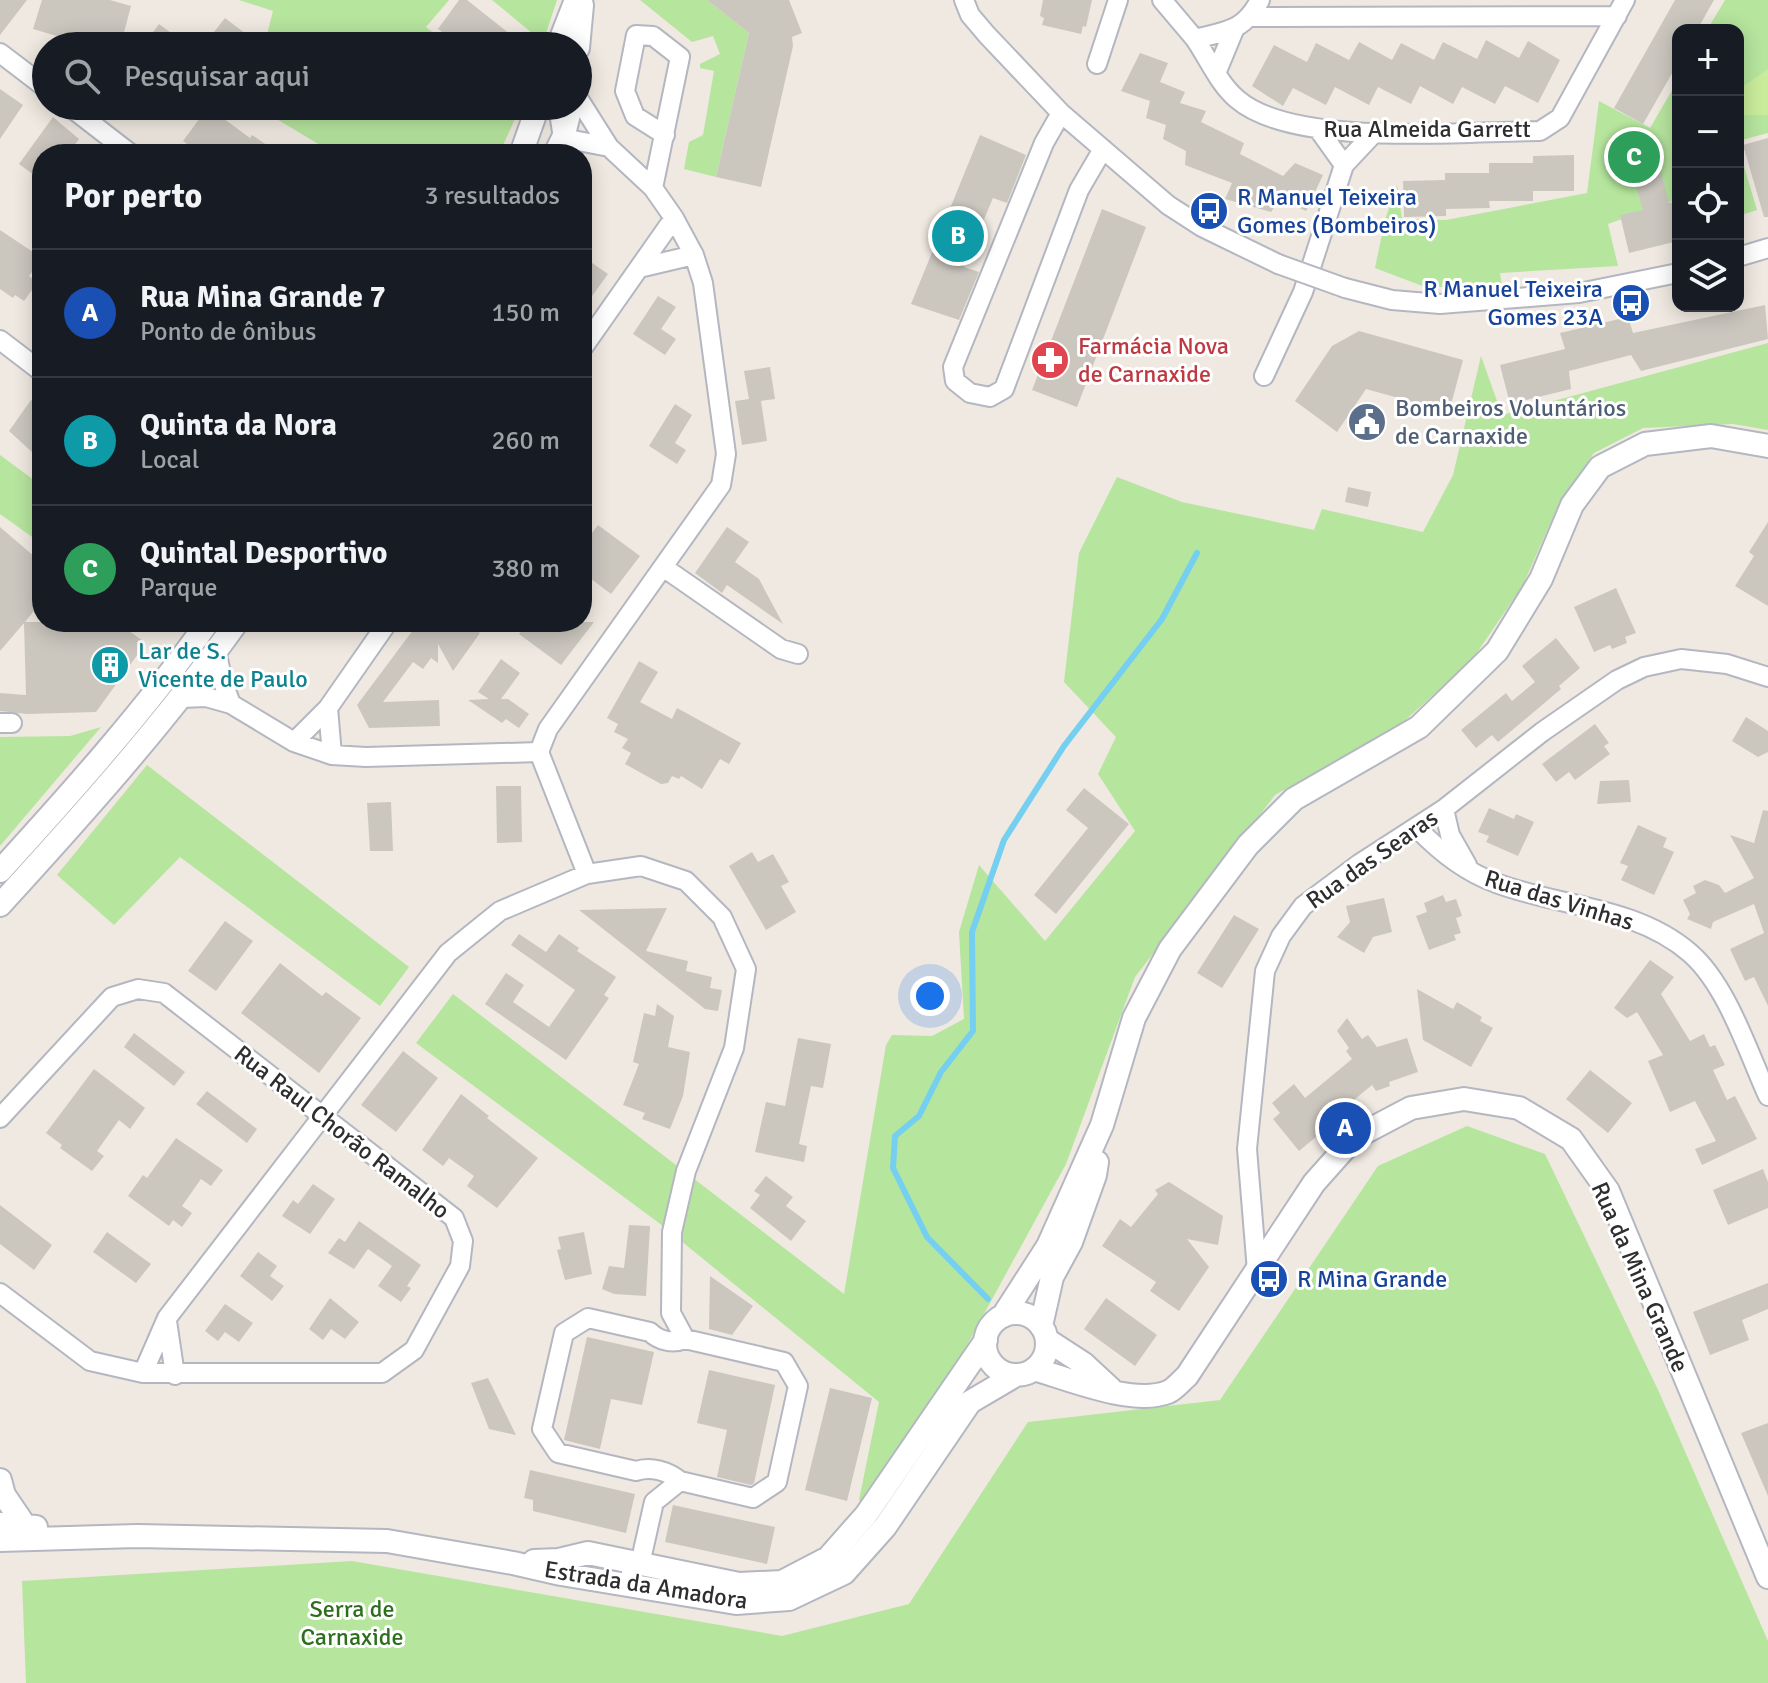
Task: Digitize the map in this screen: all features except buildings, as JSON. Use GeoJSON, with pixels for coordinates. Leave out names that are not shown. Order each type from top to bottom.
{"type":"FeatureCollection","features":[{"type":"Feature","properties":{"kind":"street"},"geometry":{"type":"LineString","coordinates":[[564,32],[579,0]]}},
{"type":"Feature","properties":{"kind":"street"},"geometry":{"type":"LineString","coordinates":[[578,32],[579,0]]}},
{"type":"Feature","properties":{"kind":"street"},"geometry":{"type":"LineString","coordinates":[[964,0],[970,15],[987,35],[1061,113],[1168,205],[1202,227],[1278,264],[1345,288],[1392,300],[1440,304],[1579,293],[1672,274]]}},
{"type":"Feature","properties":{"kind":"street"},"geometry":{"type":"LineString","coordinates":[[1097,64],[1118,0]]}},
{"type":"Feature","properties":{"kind":"street","name":"Rua Almeida Garrett"},"geometry":{"type":"LineString","coordinates":[[1162,0],[1195,39],[1226,89],[1240,102],[1261,114],[1319,130],[1375,132],[1540,131],[1560,118],[1621,8]]}},
{"type":"Feature","properties":{"kind":"street"},"geometry":{"type":"LineString","coordinates":[[1217,71],[1234,30],[1256,8],[1621,8]]}},
{"type":"Feature","properties":{"kind":"street"},"geometry":{"type":"LineString","coordinates":[[1195,39],[1234,30]]}},
{"type":"Feature","properties":{"kind":"street"},"geometry":{"type":"LineString","coordinates":[[653,188],[665,135],[680,57],[653,36],[636,35],[625,91],[635,116],[665,135]]}},
{"type":"Feature","properties":{"kind":"street"},"geometry":{"type":"LineString","coordinates":[[0,53],[32,77]]}},
{"type":"Feature","properties":{"kind":"street"},"geometry":{"type":"LineString","coordinates":[[1061,113],[1044,143],[953,367],[955,381],[970,393],[990,397],[1004,389],[1079,190],[1103,149]]}},
{"type":"Feature","properties":{"kind":"street"},"geometry":{"type":"LineString","coordinates":[[87,120],[118,144]]}},
{"type":"Feature","properties":{"kind":"street"},"geometry":{"type":"LineString","coordinates":[[525,144],[533,120]]}},
{"type":"Feature","properties":{"kind":"street"},"geometry":{"type":"LineString","coordinates":[[558,120],[559,144]]}},
{"type":"Feature","properties":{"kind":"street"},"geometry":{"type":"LineString","coordinates":[[560,144],[567,120]]}},
{"type":"Feature","properties":{"kind":"street"},"geometry":{"type":"LineString","coordinates":[[587,874],[539,752],[548,729],[721,485],[726,454],[703,283],[694,255],[653,188],[609,147],[592,120]]}},
{"type":"Feature","properties":{"kind":"street"},"geometry":{"type":"LineString","coordinates":[[1319,130],[1344,165]]}},
{"type":"Feature","properties":{"kind":"street"},"geometry":{"type":"LineString","coordinates":[[1264,376],[1303,292],[1344,165],[1375,132]]}},
{"type":"Feature","properties":{"kind":"street"},"geometry":{"type":"LineString","coordinates":[[592,147],[609,147]]}},
{"type":"Feature","properties":{"kind":"street"},"geometry":{"type":"LineString","coordinates":[[592,335],[674,218]]}},
{"type":"Feature","properties":{"kind":"street"},"geometry":{"type":"LineString","coordinates":[[1744,255],[1768,248]]}},
{"type":"Feature","properties":{"kind":"street"},"geometry":{"type":"LineString","coordinates":[[639,268],[694,255]]}},
{"type":"Feature","properties":{"kind":"street"},"geometry":{"type":"LineString","coordinates":[[0,340],[32,364]]}},
{"type":"Feature","properties":{"kind":"street"},"geometry":{"type":"LineString","coordinates":[[1003,1316],[1048,1246],[1102,1125],[1134,1018],[1170,949],[1248,845],[1294,799],[1419,727],[1497,651],[1541,579],[1572,505],[1600,467],[1645,444],[1711,436],[1768,446]]}},
{"type":"Feature","properties":{"kind":"street"},"geometry":{"type":"LineString","coordinates":[[663,567],[781,649],[798,654]]}},
{"type":"Feature","properties":{"kind":"street"},"geometry":{"type":"LineString","coordinates":[[0,871],[76,788],[163,683],[201,632]]}},
{"type":"Feature","properties":{"kind":"street"},"geometry":{"type":"LineString","coordinates":[[0,905],[93,803],[181,698],[230,632]]}},
{"type":"Feature","properties":{"kind":"street"},"geometry":{"type":"LineString","coordinates":[[294,742],[328,708],[381,632]]}},
{"type":"Feature","properties":{"kind":"street"},"geometry":{"type":"LineString","coordinates":[[216,650],[231,704]]}},
{"type":"Feature","properties":{"kind":"street","name":"Rua das Searas"},"geometry":{"type":"LineString","coordinates":[[1257,1271],[1247,1149],[1265,971],[1281,936],[1303,906],[1359,864],[1444,809],[1617,680],[1644,667],[1681,659],[1727,664],[1768,677]]}},
{"type":"Feature","properties":{"kind":"street"},"geometry":{"type":"LineString","coordinates":[[181,698],[206,697],[231,704],[294,742],[332,755],[366,757],[539,752]]}},
{"type":"Feature","properties":{"kind":"street"},"geometry":{"type":"LineString","coordinates":[[328,708],[332,755]]}},
{"type":"Feature","properties":{"kind":"street"},"geometry":{"type":"LineString","coordinates":[[1444,809],[1454,846],[1470,871]]}},
{"type":"Feature","properties":{"kind":"street","name":"Rua das Vinhas"},"geometry":{"type":"LineString","coordinates":[[1417,828],[1436,848],[1470,871],[1495,883],[1624,917],[1668,938],[1690,953],[1723,997],[1768,1096]]}},
{"type":"Feature","properties":{"kind":"street"},"geometry":{"type":"LineString","coordinates":[[143,1373],[167,1318],[448,953],[500,911],[587,874],[641,866],[686,881],[722,917],[746,969],[734,1048],[686,1171],[672,1232],[671,1313],[685,1339]]}},
{"type":"Feature","properties":{"kind":"street","name":"Rua Raul Chorão Ramalho"},"geometry":{"type":"LineString","coordinates":[[0,1118],[112,997],[138,989],[164,993],[454,1218],[463,1241],[460,1266],[414,1350],[382,1373],[143,1373],[90,1361],[0,1293]]}},
{"type":"Feature","properties":{"kind":"street","name":"Rua da Mina Grande"},"geometry":{"type":"LineString","coordinates":[[1025,1372],[1115,1392],[1152,1396],[1170,1391],[1187,1376],[1314,1183],[1354,1138],[1411,1108],[1464,1099],[1519,1108],[1571,1139],[1608,1191],[1768,1577]]}},
{"type":"Feature","properties":{"kind":"street"},"geometry":{"type":"LineString","coordinates":[[1102,1125],[1095,1175],[1071,1242],[1052,1277],[1044,1333],[1044,1357],[1025,1372],[997,1367],[990,1360],[986,1340],[995,1321],[1003,1316],[1014,1313],[1034,1318],[1044,1333],[1115,1392]]}},
{"type":"Feature","properties":{"kind":"street"},"geometry":{"type":"LineString","coordinates":[[650,1332],[671,1313]]}},
{"type":"Feature","properties":{"kind":"street"},"geometry":{"type":"LineString","coordinates":[[167,1318],[175,1375]]}},
{"type":"Feature","properties":{"kind":"street"},"geometry":{"type":"LineString","coordinates":[[588,1318],[650,1332],[656,1338],[676,1342],[685,1339],[784,1362],[798,1386],[777,1482],[753,1498],[680,1481],[672,1474],[658,1470],[645,1468],[636,1471],[558,1453],[542,1429],[564,1333],[588,1318]]}},
{"type":"Feature","properties":{"kind":"street","name":"Estrada da Amadora"},"geometry":{"type":"LineString","coordinates":[[513,1563],[559,1560],[588,1553],[739,1584],[782,1582],[828,1558],[866,1515],[986,1340]]}},
{"type":"Feature","properties":{"kind":"street","name":"Estrada da Amadora"},"geometry":{"type":"LineString","coordinates":[[0,1540],[137,1536],[387,1541],[580,1578],[736,1603],[789,1599],[844,1573],[885,1527],[970,1402],[1025,1372]]}},
{"type":"Feature","properties":{"kind":"street"},"geometry":{"type":"LineString","coordinates":[[636,1471],[654,1502]]}},
{"type":"Feature","properties":{"kind":"street"},"geometry":{"type":"LineString","coordinates":[[0,1480],[4,1495],[25,1526]]}},
{"type":"Feature","properties":{"kind":"street"},"geometry":{"type":"LineString","coordinates":[[580,1578],[599,1570],[628,1575],[640,1564],[654,1502],[680,1481]]}},
{"type":"Feature","properties":{"kind":"street","name":"Estrada da Amadora"},"geometry":{"type":"LineString","coordinates":[[0,1524],[137,1536]]}},
{"type":"Feature","properties":{"kind":"street"},"geometry":{"type":"LineString","coordinates":[[640,1564],[651,1579],[674,1583],[692,1596]]}},
{"type":"Feature","properties":{"kind":"green space"},"geometry":{"type":"Polygon","coordinates":[[[239,0],[449,0],[426,27],[432,32],[268,32],[273,11],[239,0]]]}},
{"type":"Feature","properties":{"kind":"green space"},"geometry":{"type":"Polygon","coordinates":[[[492,0],[557,0],[546,32],[531,32],[492,0]]]}},
{"type":"Feature","properties":{"kind":"green space"},"geometry":{"type":"Polygon","coordinates":[[[640,0],[707,0],[749,33],[716,177],[684,169],[689,142],[703,135],[714,71],[700,68],[700,64],[720,54],[713,36],[692,42],[640,0]]]}},
{"type":"Feature","properties":{"kind":"green space"},"geometry":{"type":"Polygon","coordinates":[[[1725,0],[1768,0],[1768,133],[1744,139],[1744,24],[1711,24],[1725,0]]]}},
{"type":"Feature","properties":{"kind":"green space"},"geometry":{"type":"Polygon","coordinates":[[[1768,69],[1768,115],[1744,115],[1744,86],[1768,69]]]}},
{"type":"Feature","properties":{"kind":"green space"},"geometry":{"type":"Polygon","coordinates":[[[1672,90],[1672,201],[1608,224],[1618,266],[1500,273],[1502,287],[1425,287],[1375,268],[1385,220],[1397,185],[1402,219],[1446,220],[1587,193],[1599,101],[1650,128],[1672,90]]]}},
{"type":"Feature","properties":{"kind":"green space"},"geometry":{"type":"Polygon","coordinates":[[[278,120],[515,120],[504,144],[318,144],[278,120]]]}},
{"type":"Feature","properties":{"kind":"green space"},"geometry":{"type":"Polygon","coordinates":[[[1744,166],[1757,210],[1744,214],[1744,166]]]}},
{"type":"Feature","properties":{"kind":"green space"},"geometry":{"type":"Polygon","coordinates":[[[1768,343],[1768,430],[1733,424],[1643,428],[1594,453],[1560,501],[1523,585],[1472,660],[1401,724],[1275,795],[1135,977],[1066,1164],[950,1376],[863,1503],[859,1500],[879,1402],[659,1223],[416,1043],[453,994],[844,1294],[886,1045],[892,1035],[932,1036],[964,1019],[959,932],[979,865],[1045,941],[1135,831],[1098,774],[1116,737],[1064,682],[1079,553],[1117,477],[1182,502],[1314,530],[1322,509],[1423,532],[1453,475],[1481,356],[1502,415],[1768,343]]]}},
{"type":"Feature","properties":{"kind":"green space"},"geometry":{"type":"Polygon","coordinates":[[[0,455],[32,479],[32,537],[0,514],[0,455]]]}},
{"type":"Feature","properties":{"kind":"green space"},"geometry":{"type":"Polygon","coordinates":[[[101,727],[0,846],[0,737],[70,736],[101,727]]]}},
{"type":"Feature","properties":{"kind":"green space"},"geometry":{"type":"Polygon","coordinates":[[[147,765],[409,967],[380,1006],[180,857],[114,925],[57,875],[147,765]]]}},
{"type":"Feature","properties":{"kind":"green space","name":"Serra de Carnaxide"},"geometry":{"type":"Polygon","coordinates":[[[1467,1126],[1545,1154],[1659,1392],[1768,1641],[1768,1683],[26,1683],[22,1581],[352,1561],[782,1636],[909,1604],[1028,1422],[1220,1400],[1378,1166],[1467,1126]]]}},
{"type":"Feature","properties":{"kind":"waterway"},"geometry":{"type":"LineString","coordinates":[[988,1299],[927,1237],[893,1168],[895,1136],[919,1116],[941,1072],[973,1031],[972,932],[1004,840],[1064,746],[1162,619],[1197,553]]}},
{"type":"Feature","properties":{"kind":"place","name":"Quintal Desportivo"},"geometry":{"type":"Point","coordinates":[1634,157]}},
{"type":"Feature","properties":{"kind":"place","name":"R Manuel Teixeira Gomes (Bombeiros)"},"geometry":{"type":"Point","coordinates":[1209,211]}},
{"type":"Feature","properties":{"kind":"place","name":"Quinta da Nora"},"geometry":{"type":"Point","coordinates":[958,236]}},
{"type":"Feature","properties":{"kind":"place","name":"R Manuel Teixeira Gomes 23A"},"geometry":{"type":"Point","coordinates":[1631,303]}},
{"type":"Feature","properties":{"kind":"place","name":"Farmácia Nova de Carnaxide"},"geometry":{"type":"Point","coordinates":[1050,360]}},
{"type":"Feature","properties":{"kind":"place","name":"Bombeiros Voluntários de Carnaxide"},"geometry":{"type":"Point","coordinates":[1367,422]}},
{"type":"Feature","properties":{"kind":"place","name":"Lar de S. Vicente de Paulo"},"geometry":{"type":"Point","coordinates":[110,665]}},
{"type":"Feature","properties":{"kind":"place","name":"Rua Mina Grande 7"},"geometry":{"type":"Point","coordinates":[1345,1128]}},
{"type":"Feature","properties":{"kind":"place","name":"R Mina Grande"},"geometry":{"type":"Point","coordinates":[1269,1279]}}]}
